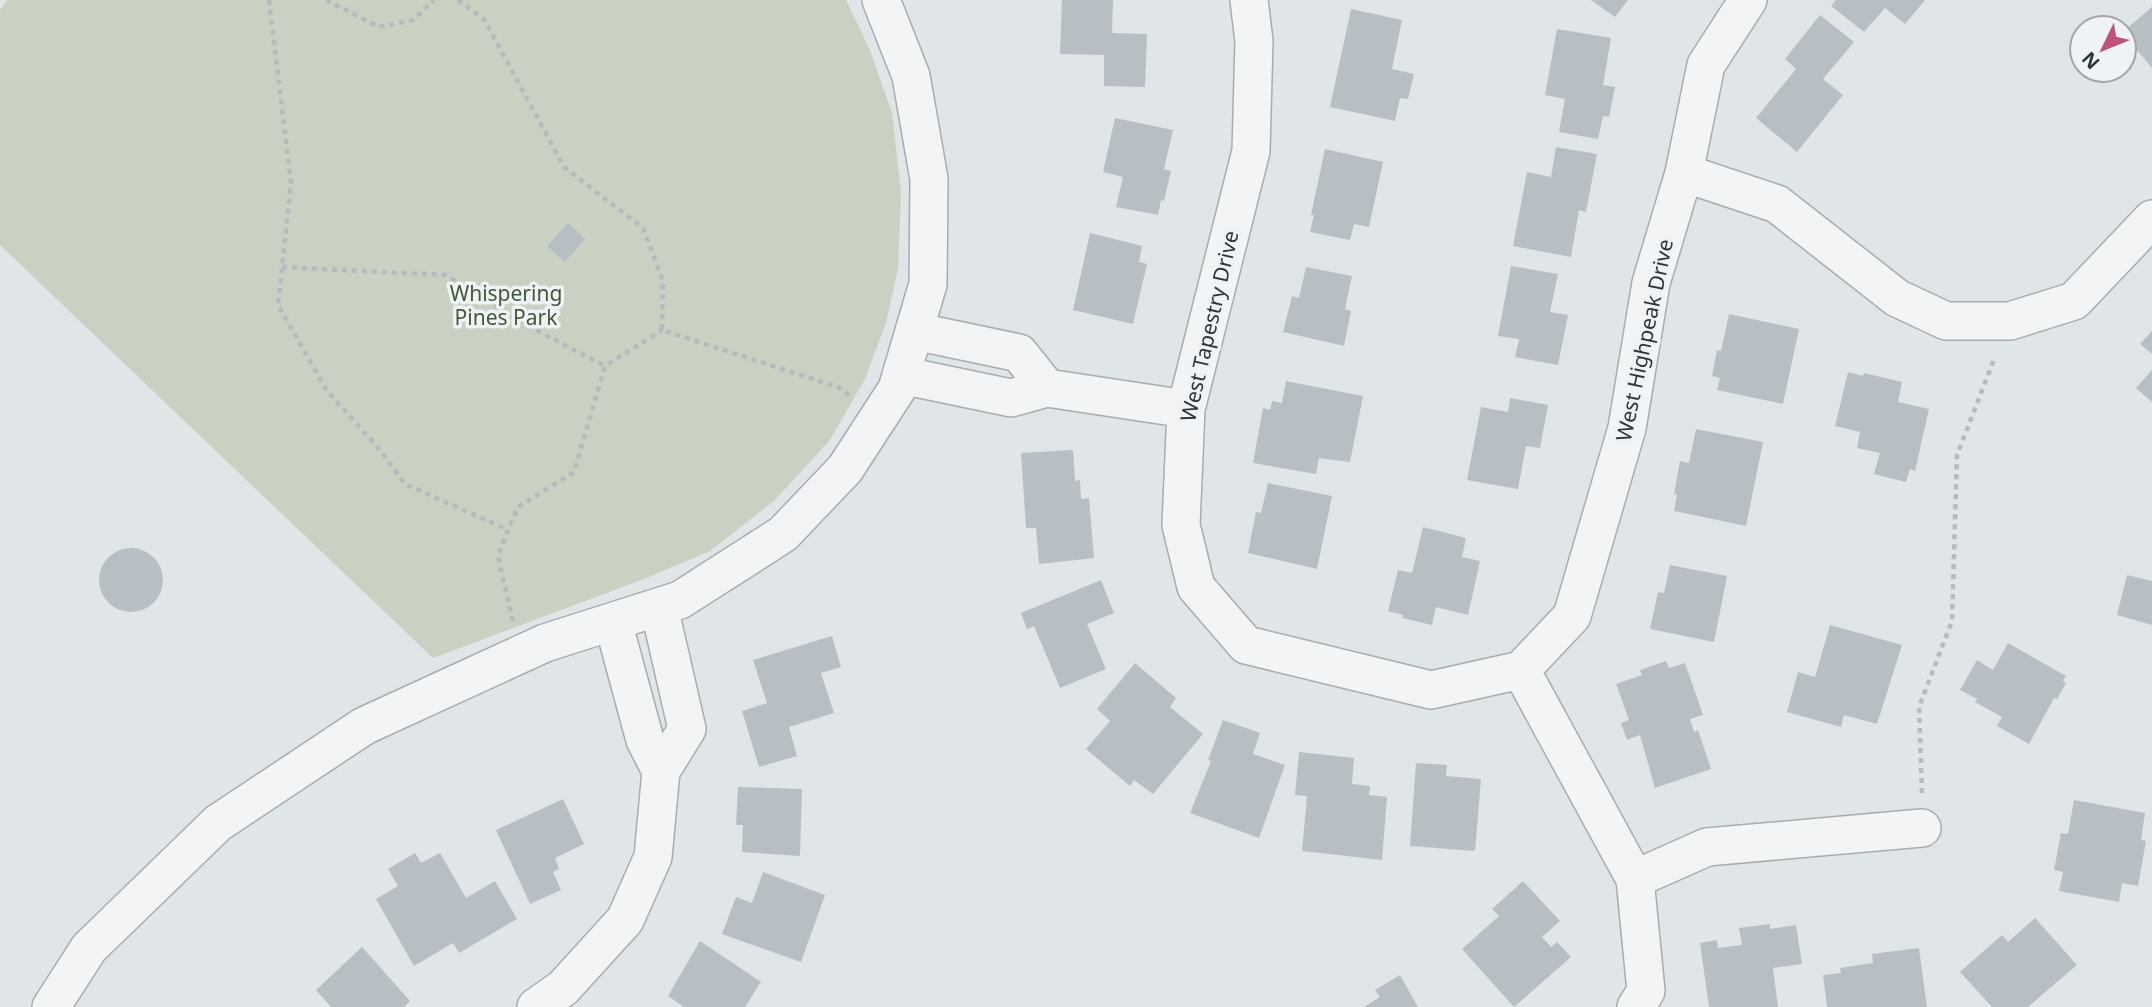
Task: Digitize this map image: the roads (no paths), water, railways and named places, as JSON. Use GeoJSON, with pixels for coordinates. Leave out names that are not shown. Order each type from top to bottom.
{"type":"FeatureCollection","features":[{"type":"Feature","properties":{"kind":"street"},"geometry":{"type":"LineString","coordinates":[[51,1007],[89,948],[218,823],[364,726],[545,643],[680,600],[783,534],[845,469],[897,389],[928,284],[929,179],[911,76],[881,0]]}},
{"type":"Feature","properties":{"kind":"street","name":"West Tapestry Drive"},"geometry":{"type":"LineString","coordinates":[[1249,0],[1254,41],[1251,151],[1185,409],[1181,525],[1196,587],[1245,645],[1431,690],[1521,670]]}},
{"type":"Feature","properties":{"kind":"street","name":"West Highpeak Drive"},"geometry":{"type":"LineString","coordinates":[[1521,670],[1572,616],[1627,428],[1651,283],[1684,173],[1706,65],[1748,0]]}},
{"type":"Feature","properties":{"kind":"street"},"geometry":{"type":"LineString","coordinates":[[1684,173],[1777,204],[1896,298],[1946,321],[2010,321],[2074,301],[2152,219]]}},
{"type":"Feature","properties":{"kind":"street"},"geometry":{"type":"LineString","coordinates":[[914,331],[1020,353],[1047,388]]}},
{"type":"Feature","properties":{"kind":"street"},"geometry":{"type":"LineString","coordinates":[[901,375],[1011,398],[1047,388],[1185,409]]}},
{"type":"Feature","properties":{"kind":"street"},"geometry":{"type":"LineString","coordinates":[[536,1007],[562,988],[625,920],[653,857],[661,771],[687,729],[659,607]]}},
{"type":"Feature","properties":{"kind":"street"},"geometry":{"type":"LineString","coordinates":[[613,621],[645,740],[661,771]]}},
{"type":"Feature","properties":{"kind":"street"},"geometry":{"type":"LineString","coordinates":[[1521,670],[1635,879],[1646,991],[1636,1007]]}},
{"type":"Feature","properties":{"kind":"street"},"geometry":{"type":"LineString","coordinates":[[1635,879],[1707,847],[1922,828]]}},
{"type":"Feature","properties":{"kind":"park label","name":"Whispering Pines Park"},"geometry":{"type":"Point","coordinates":[506,305]}}]}
